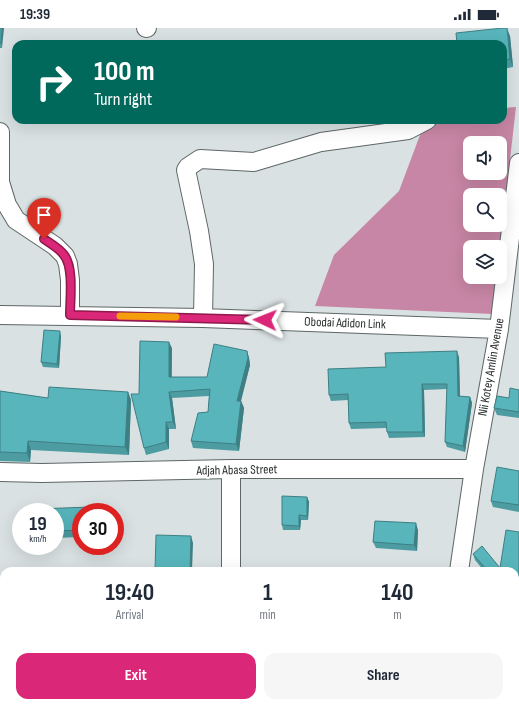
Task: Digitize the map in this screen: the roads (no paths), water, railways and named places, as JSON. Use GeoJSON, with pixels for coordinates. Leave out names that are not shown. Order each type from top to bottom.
{"type":"FeatureCollection","features":[{"type":"Feature","properties":{"kind":"street"},"geometry":{"type":"LineString","coordinates":[[203,318],[204,264],[199,231],[186,170],[188,167],[200,159],[254,162],[321,142],[408,130],[419,124]]}},
{"type":"Feature","properties":{"kind":"street"},"geometry":{"type":"LineString","coordinates":[[0,132],[0,182],[7,205],[16,220],[55,246],[65,256],[68,264],[70,280],[70,315]]}},
{"type":"Feature","properties":{"kind":"street","name":"Nii Kotey Amlin Avenue"},"geometry":{"type":"LineString","coordinates":[[460,567],[474,469],[499,329],[519,163]]}},
{"type":"Feature","properties":{"kind":"street","name":"Obodai Adidon Link"},"geometry":{"type":"LineString","coordinates":[[0,315],[203,318],[499,329]]}},
{"type":"Feature","properties":{"kind":"street"},"geometry":{"type":"LineString","coordinates":[[231,469],[231,567]]}},
{"type":"Feature","properties":{"kind":"street","name":"Adjah Abasa Street"},"geometry":{"type":"LineString","coordinates":[[0,472],[42,473],[231,469],[474,469]]}}]}
